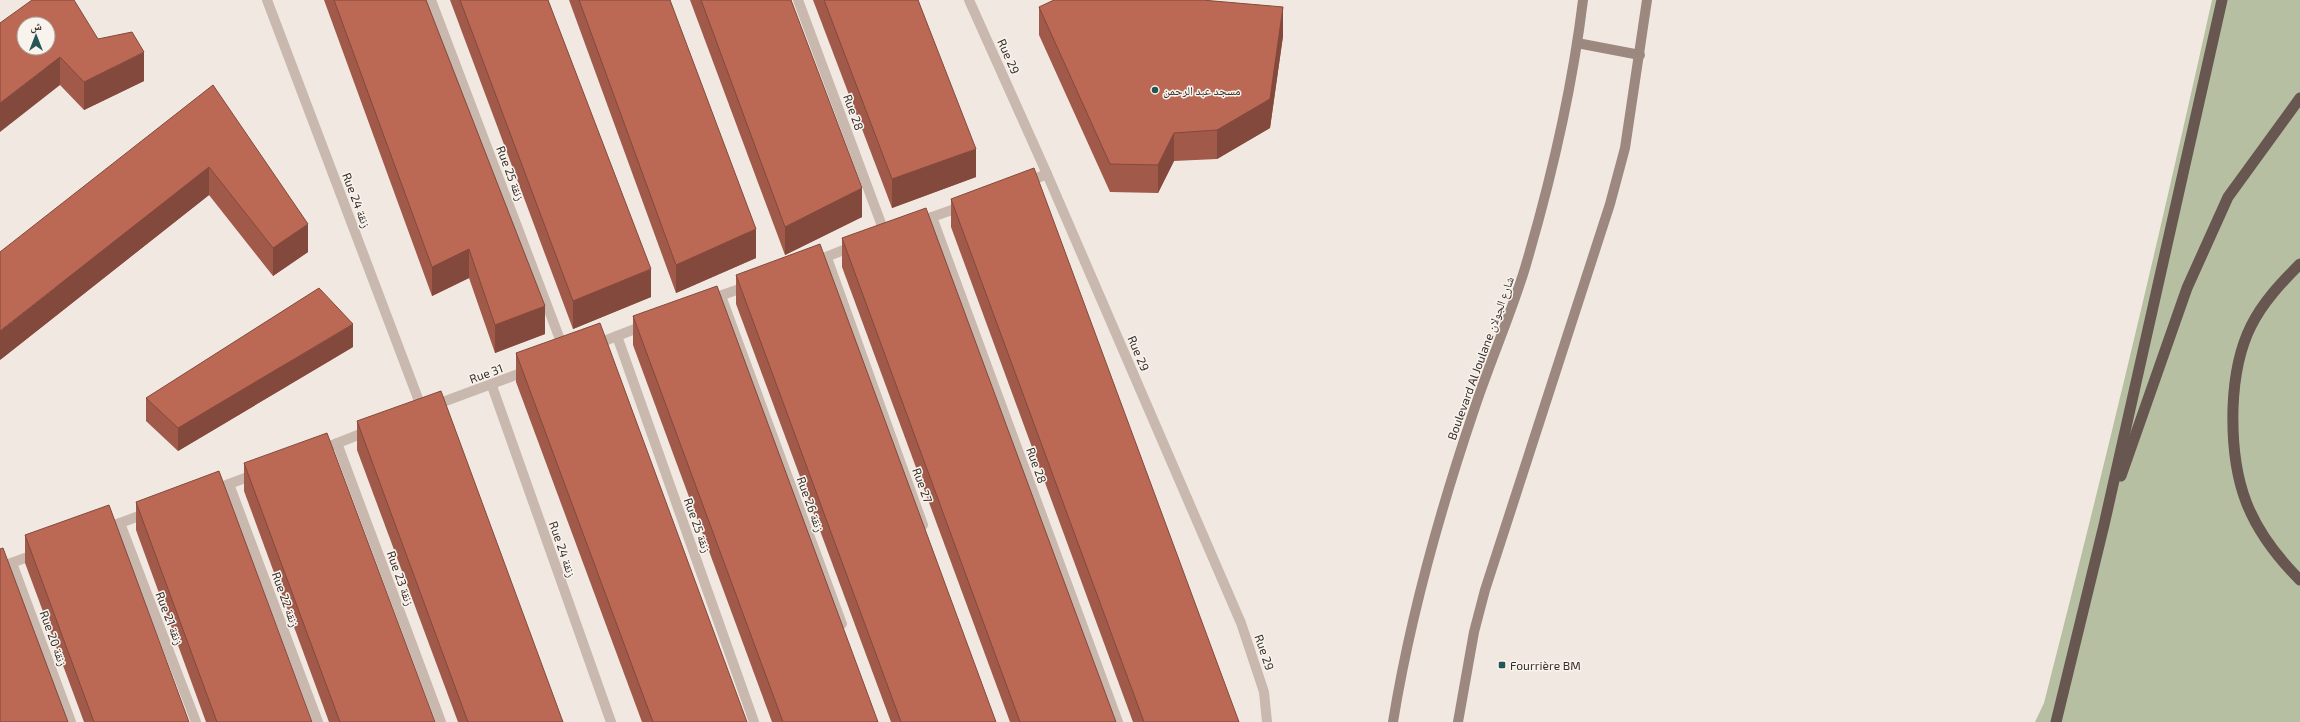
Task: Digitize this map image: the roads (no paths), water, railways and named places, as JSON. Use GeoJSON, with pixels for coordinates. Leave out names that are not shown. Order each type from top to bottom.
{"type":"FeatureCollection","features":[{"type":"Feature","properties":{"kind":"highway"},"geometry":{"type":"LineString","coordinates":[[2056,722],[2104,526],[2222,0]]}},
{"type":"Feature","properties":{"kind":"highway"},"geometry":{"type":"LineString","coordinates":[[2104,526],[2187,288],[2228,197],[2300,98]]}},
{"type":"Feature","properties":{"kind":"highway"},"geometry":{"type":"LineString","coordinates":[[2300,264],[2269,297],[2251,326],[2241,351],[2234,382],[2233,445],[2237,478],[2262,535],[2278,558],[2300,580]]}},
{"type":"Feature","properties":{"kind":"main road","name":"Boulevard Al Joulane شارع الجولان"},"geometry":{"type":"LineString","coordinates":[[1393,722],[1407,647],[1446,494],[1525,269],[1549,183],[1578,43],[1583,0]]}},
{"type":"Feature","properties":{"kind":"main road"},"geometry":{"type":"LineString","coordinates":[[1458,722],[1474,632],[1485,590],[1610,204],[1624,148],[1640,55],[1647,0]]}},
{"type":"Feature","properties":{"kind":"main road"},"geometry":{"type":"LineString","coordinates":[[1578,43],[1640,55]]}},
{"type":"Feature","properties":{"kind":"street","name":"Rue 24 زنقة"},"geometry":{"type":"LineString","coordinates":[[267,0],[419,411]]}},
{"type":"Feature","properties":{"kind":"street","name":"Rue 25 زنقة"},"geometry":{"type":"LineString","coordinates":[[430,0],[570,354],[617,336],[754,722]]}},
{"type":"Feature","properties":{"kind":"street","name":"Rue 28"},"geometry":{"type":"LineString","coordinates":[[798,0],[885,234]]}},
{"type":"Feature","properties":{"kind":"street","name":"Rue 29"},"geometry":{"type":"LineString","coordinates":[[969,0],[1048,174],[1241,623],[1264,692],[1267,722]]}},
{"type":"Feature","properties":{"kind":"street"},"geometry":{"type":"LineString","coordinates":[[1012,188],[1048,174]]}},
{"type":"Feature","properties":{"kind":"street"},"geometry":{"type":"LineString","coordinates":[[905,227],[976,201]]}},
{"type":"Feature","properties":{"kind":"street","name":"Rue 28"},"geometry":{"type":"LineString","coordinates":[[932,217],[1118,722]]}},
{"type":"Feature","properties":{"kind":"street"},"geometry":{"type":"LineString","coordinates":[[804,266],[863,243]]}},
{"type":"Feature","properties":{"kind":"street","name":"Rue 27"},"geometry":{"type":"LineString","coordinates":[[827,258],[927,535]]}},
{"type":"Feature","properties":{"kind":"street"},"geometry":{"type":"LineString","coordinates":[[699,304],[761,281]]}},
{"type":"Feature","properties":{"kind":"street","name":"Rue 26 زنقة"},"geometry":{"type":"LineString","coordinates":[[721,296],[845,632]]}},
{"type":"Feature","properties":{"kind":"street"},"geometry":{"type":"LineString","coordinates":[[617,336],[657,320]]}},
{"type":"Feature","properties":{"kind":"street","name":"Rue 31"},"geometry":{"type":"LineString","coordinates":[[419,411],[492,386],[539,366]]}},
{"type":"Feature","properties":{"kind":"street","name":"Rue 24 زنقة"},"geometry":{"type":"LineString","coordinates":[[492,386],[611,722]]}},
{"type":"Feature","properties":{"kind":"street"},"geometry":{"type":"LineString","coordinates":[[308,454],[380,426]]}},
{"type":"Feature","properties":{"kind":"street","name":"Rue 23 زنقة"},"geometry":{"type":"LineString","coordinates":[[337,443],[441,722]]}},
{"type":"Feature","properties":{"kind":"street"},"geometry":{"type":"LineString","coordinates":[[200,495],[265,471]]}},
{"type":"Feature","properties":{"kind":"street","name":"Rue 22 زنقة"},"geometry":{"type":"LineString","coordinates":[[229,484],[318,722]]}},
{"type":"Feature","properties":{"kind":"street"},"geometry":{"type":"LineString","coordinates":[[91,533],[156,510]]}},
{"type":"Feature","properties":{"kind":"street","name":"Rue 21 زنقة"},"geometry":{"type":"LineString","coordinates":[[120,523],[196,722]]}},
{"type":"Feature","properties":{"kind":"street"},"geometry":{"type":"LineString","coordinates":[[0,567],[48,549]]}},
{"type":"Feature","properties":{"kind":"street","name":"Rue 20 زنقة"},"geometry":{"type":"LineString","coordinates":[[12,563],[71,722]]}},
{"type":"Feature","properties":{"kind":"place","name":"مسجد عبد الرحمن"},"geometry":{"type":"Point","coordinates":[1155,90]}},
{"type":"Feature","properties":{"kind":"place","name":"Fourrière BM"},"geometry":{"type":"Point","coordinates":[1502,665]}}]}
